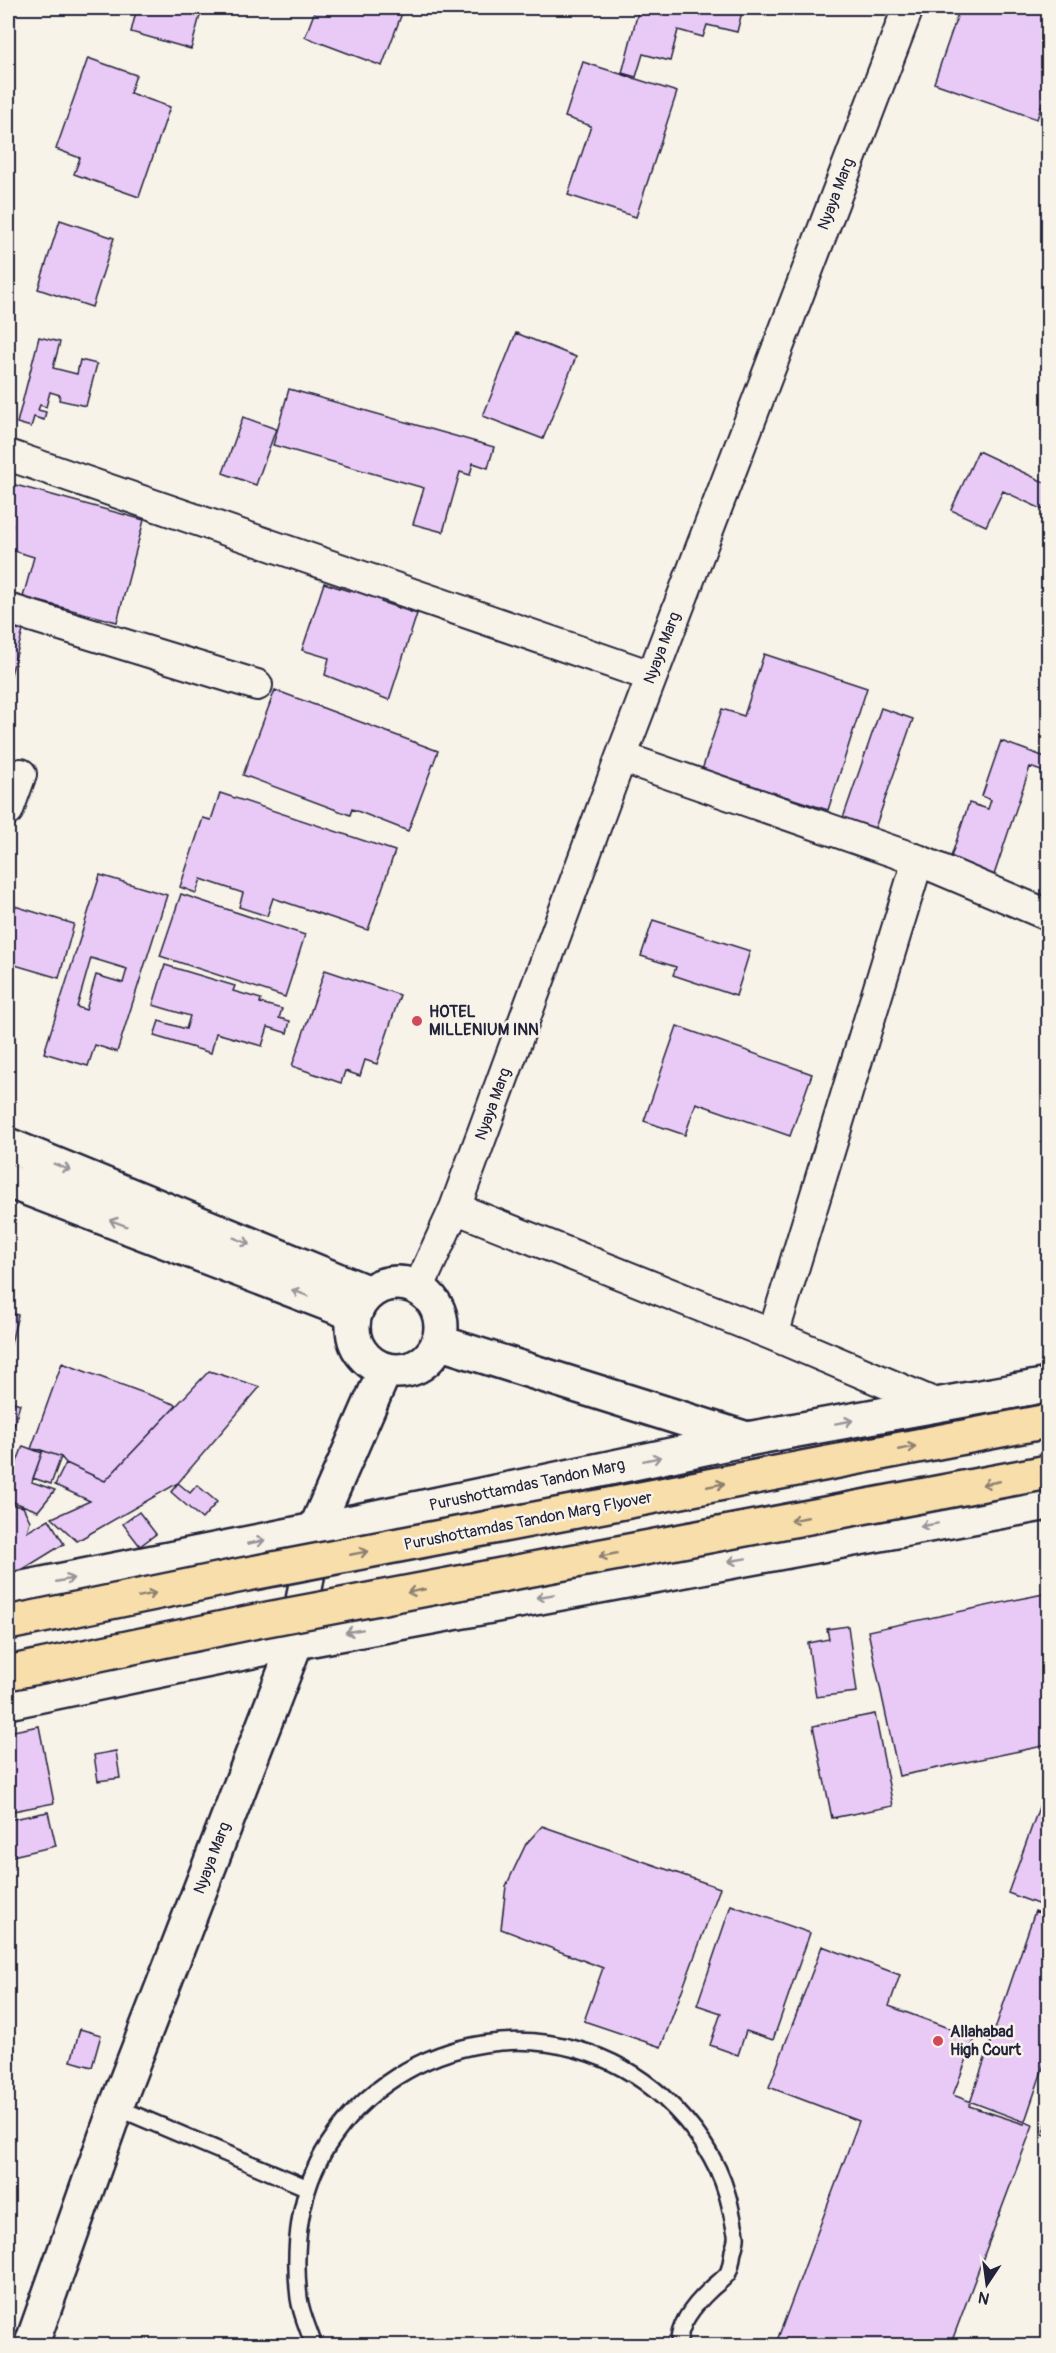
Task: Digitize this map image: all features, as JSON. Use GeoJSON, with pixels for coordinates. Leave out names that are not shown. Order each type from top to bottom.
{"type":"FeatureCollection","features":[{"type":"Feature","properties":{"kind":"main road","name":"Purushottamdas Tandon Marg Flyover"},"geometry":{"type":"LineString","coordinates":[[8,1623],[242,1575],[1048,1421]]}},
{"type":"Feature","properties":{"kind":"main road"},"geometry":{"type":"LineString","coordinates":[[8,1673],[269,1619],[1048,1472]]}},
{"type":"Feature","properties":{"kind":"street","name":"Nyaya Marg"},"geometry":{"type":"LineString","coordinates":[[418,1289],[455,1209],[651,676],[908,8]]}},
{"type":"Feature","properties":{"kind":"street"},"geometry":{"type":"LineString","coordinates":[[8,455],[651,676]]}},
{"type":"Feature","properties":{"kind":"street"},"geometry":{"type":"LineString","coordinates":[[8,609],[257,685]]}},
{"type":"Feature","properties":{"kind":"street"},"geometry":{"type":"LineString","coordinates":[[621,757],[918,860],[1048,915]]}},
{"type":"Feature","properties":{"kind":"street"},"geometry":{"type":"LineString","coordinates":[[8,810],[21,774]]}},
{"type":"Feature","properties":{"kind":"street"},"geometry":{"type":"LineString","coordinates":[[773,1335],[918,860]]}},
{"type":"Feature","properties":{"kind":"street"},"geometry":{"type":"LineString","coordinates":[[8,1145],[362,1303]]}},
{"type":"Feature","properties":{"kind":"street"},"geometry":{"type":"LineString","coordinates":[[8,1181],[362,1303]]}},
{"type":"Feature","properties":{"kind":"street"},"geometry":{"type":"LineString","coordinates":[[455,1209],[773,1335],[938,1405]]}},
{"type":"Feature","properties":{"kind":"street"},"geometry":{"type":"LineString","coordinates":[[393,1283],[418,1289],[428,1296],[440,1317],[441,1330],[434,1351],[417,1366],[407,1370],[385,1370],[372,1364],[355,1342],[352,1328],[362,1303],[381,1286],[393,1283]]}},
{"type":"Feature","properties":{"kind":"street"},"geometry":{"type":"LineString","coordinates":[[438,1342],[747,1439]]}},
{"type":"Feature","properties":{"kind":"street","name":"Nyaya Marg"},"geometry":{"type":"LineString","coordinates":[[31,2346],[116,2107],[296,1641],[315,1530],[385,1370]]}},
{"type":"Feature","properties":{"kind":"street","name":"Purushottamdas Tandon Marg"},"geometry":{"type":"LineString","coordinates":[[8,1592],[747,1439],[1048,1384]]}},
{"type":"Feature","properties":{"kind":"street"},"geometry":{"type":"LineString","coordinates":[[8,1702],[296,1641],[1048,1503]]}},
{"type":"Feature","properties":{"kind":"lane"},"geometry":{"type":"LineString","coordinates":[[314,2346],[299,2301],[296,2244],[308,2188],[327,2146],[355,2110],[390,2080],[430,2058],[473,2044],[519,2040],[565,2046],[608,2060],[648,2084],[682,2114],[708,2151],[727,2193],[737,2238],[727,2274],[698,2302],[678,2334],[679,2346]]}},
{"type":"Feature","properties":{"kind":"lane"},"geometry":{"type":"LineString","coordinates":[[116,2107],[308,2188]]}},
{"type":"Feature","properties":{"kind":"building"},"geometry":{"type":"Polygon","coordinates":[[[137,8],[202,8],[191,49],[131,32],[137,8]]]}},
{"type":"Feature","properties":{"kind":"building"},"geometry":{"type":"Polygon","coordinates":[[[316,8],[404,8],[382,66],[305,37],[316,8]]]}},
{"type":"Feature","properties":{"kind":"building"},"geometry":{"type":"Polygon","coordinates":[[[639,8],[743,8],[737,32],[707,25],[703,37],[678,30],[670,61],[643,54],[636,77],[622,73],[639,8]]]}},
{"type":"Feature","properties":{"kind":"building"},"geometry":{"type":"Polygon","coordinates":[[[960,8],[1048,8],[1048,86],[1037,119],[934,83],[960,8]]]}},
{"type":"Feature","properties":{"kind":"building"},"geometry":{"type":"Polygon","coordinates":[[[88,58],[136,75],[130,93],[170,107],[139,197],[74,174],[80,158],[56,149],[88,58]]]}},
{"type":"Feature","properties":{"kind":"building"},"geometry":{"type":"Polygon","coordinates":[[[583,62],[677,92],[636,217],[568,195],[591,126],[565,117],[583,62]]]}},
{"type":"Feature","properties":{"kind":"building"},"geometry":{"type":"Polygon","coordinates":[[[60,220],[114,238],[92,307],[38,289],[60,220]]]}},
{"type":"Feature","properties":{"kind":"building"},"geometry":{"type":"Polygon","coordinates":[[[516,333],[576,357],[543,439],[483,416],[516,333]]]}},
{"type":"Feature","properties":{"kind":"building"},"geometry":{"type":"Polygon","coordinates":[[[39,337],[60,342],[53,368],[77,374],[80,360],[97,364],[86,406],[59,400],[60,395],[50,392],[46,407],[40,405],[38,410],[46,412],[44,420],[34,417],[31,427],[17,423],[39,337]]]}},
{"type":"Feature","properties":{"kind":"building"},"geometry":{"type":"Polygon","coordinates":[[[289,389],[494,447],[488,468],[473,463],[470,475],[460,472],[443,532],[413,524],[424,488],[273,445],[289,389]]]}},
{"type":"Feature","properties":{"kind":"building"},"geometry":{"type":"Polygon","coordinates":[[[243,417],[276,429],[256,485],[223,473],[243,417]]]}},
{"type":"Feature","properties":{"kind":"building"},"geometry":{"type":"Polygon","coordinates":[[[978,451],[1048,484],[1048,512],[1003,491],[986,526],[951,510],[978,451]]]}},
{"type":"Feature","properties":{"kind":"building"},"geometry":{"type":"Polygon","coordinates":[[[8,483],[144,520],[117,622],[23,597],[34,557],[8,549],[12,525],[8,523],[8,483]]]}},
{"type":"Feature","properties":{"kind":"building"},"geometry":{"type":"Polygon","coordinates":[[[324,583],[349,591],[351,585],[383,596],[381,602],[417,614],[389,700],[325,675],[329,658],[302,650],[324,583]]]}},
{"type":"Feature","properties":{"kind":"building"},"geometry":{"type":"Polygon","coordinates":[[[8,626],[23,631],[8,685],[8,626]]]}},
{"type":"Feature","properties":{"kind":"building"},"geometry":{"type":"Polygon","coordinates":[[[764,654],[867,688],[828,810],[702,770],[722,709],[744,716],[764,654]]]}},
{"type":"Feature","properties":{"kind":"building"},"geometry":{"type":"Polygon","coordinates":[[[275,690],[438,751],[408,831],[352,809],[350,815],[243,775],[275,690]]]}},
{"type":"Feature","properties":{"kind":"building"},"geometry":{"type":"Polygon","coordinates":[[[881,708],[913,719],[875,828],[843,818],[881,708]]]}},
{"type":"Feature","properties":{"kind":"building"},"geometry":{"type":"Polygon","coordinates":[[[1001,741],[1048,758],[1044,772],[1030,767],[994,875],[950,860],[969,803],[988,809],[991,800],[982,796],[1001,741]]]}},
{"type":"Feature","properties":{"kind":"building"},"geometry":{"type":"Polygon","coordinates":[[[220,793],[395,851],[368,930],[273,898],[267,916],[239,907],[243,893],[201,879],[196,893],[180,887],[203,818],[211,820],[220,793]]]}},
{"type":"Feature","properties":{"kind":"building"},"geometry":{"type":"Polygon","coordinates":[[[100,875],[167,895],[117,1052],[95,1045],[88,1066],[44,1053],[100,875]],[[91,958],[77,1007],[86,1010],[96,975],[123,983],[127,969],[91,958]]]}},
{"type":"Feature","properties":{"kind":"building"},"geometry":{"type":"Polygon","coordinates":[[[181,894],[305,935],[285,997],[160,956],[181,894]]]}},
{"type":"Feature","properties":{"kind":"building"},"geometry":{"type":"Polygon","coordinates":[[[8,904],[74,924],[59,978],[8,963],[8,904]]]}},
{"type":"Feature","properties":{"kind":"building"},"geometry":{"type":"Polygon","coordinates":[[[653,920],[750,951],[736,996],[673,975],[676,967],[641,956],[653,920]]]}},
{"type":"Feature","properties":{"kind":"building"},"geometry":{"type":"Polygon","coordinates":[[[165,965],[235,986],[233,991],[261,999],[260,1003],[282,1009],[279,1018],[290,1021],[287,1033],[268,1027],[262,1046],[216,1033],[211,1053],[154,1036],[159,1021],[186,1029],[190,1016],[153,1005],[165,965]]]}},
{"type":"Feature","properties":{"kind":"building"},"geometry":{"type":"Polygon","coordinates":[[[325,970],[400,995],[377,1064],[365,1060],[360,1076],[345,1071],[341,1083],[292,1066],[325,970]]]}},
{"type":"Feature","properties":{"kind":"building"},"geometry":{"type":"Polygon","coordinates":[[[677,1026],[812,1074],[790,1136],[696,1103],[685,1135],[644,1121],[677,1026]]]}},
{"type":"Feature","properties":{"kind":"building"},"geometry":{"type":"Polygon","coordinates":[[[8,1312],[18,1315],[8,1355],[8,1312]]]}},
{"type":"Feature","properties":{"kind":"building"},"geometry":{"type":"Polygon","coordinates":[[[62,1363],[177,1405],[105,1481],[66,1463],[61,1457],[31,1449],[62,1363]]]}},
{"type":"Feature","properties":{"kind":"building"},"geometry":{"type":"Polygon","coordinates":[[[209,1371],[260,1387],[178,1483],[77,1541],[52,1518],[90,1501],[55,1485],[66,1463],[105,1481],[209,1371]]]}},
{"type":"Feature","properties":{"kind":"building"},"geometry":{"type":"Polygon","coordinates":[[[8,1400],[20,1404],[14,1426],[8,1425],[8,1400]]]}},
{"type":"Feature","properties":{"kind":"building"},"geometry":{"type":"Polygon","coordinates":[[[23,1446],[42,1453],[32,1482],[55,1490],[38,1511],[8,1500],[8,1469],[13,1472],[23,1446]]]}},
{"type":"Feature","properties":{"kind":"building"},"geometry":{"type":"Polygon","coordinates":[[[41,1450],[61,1457],[51,1484],[33,1478],[41,1450]]]}},
{"type":"Feature","properties":{"kind":"building"},"geometry":{"type":"Polygon","coordinates":[[[178,1483],[190,1493],[197,1485],[217,1502],[202,1519],[171,1492],[178,1483]]]}},
{"type":"Feature","properties":{"kind":"building"},"geometry":{"type":"Polygon","coordinates":[[[8,1504],[23,1507],[30,1521],[27,1532],[49,1519],[64,1544],[20,1571],[8,1572],[8,1504]]]}},
{"type":"Feature","properties":{"kind":"building"},"geometry":{"type":"Polygon","coordinates":[[[139,1512],[156,1534],[140,1546],[123,1524],[139,1512]]]}},
{"type":"Feature","properties":{"kind":"building"},"geometry":{"type":"Polygon","coordinates":[[[1048,1593],[1048,1745],[899,1776],[868,1631],[1048,1593]]]}},
{"type":"Feature","properties":{"kind":"building"},"geometry":{"type":"Polygon","coordinates":[[[848,1626],[857,1692],[816,1697],[808,1643],[829,1639],[827,1629],[848,1626]]]}},
{"type":"Feature","properties":{"kind":"building"},"geometry":{"type":"Polygon","coordinates":[[[875,1714],[893,1806],[832,1818],[813,1726],[875,1714]]]}},
{"type":"Feature","properties":{"kind":"building"},"geometry":{"type":"Polygon","coordinates":[[[39,1726],[54,1803],[8,1812],[8,1732],[39,1726]]]}},
{"type":"Feature","properties":{"kind":"building"},"geometry":{"type":"Polygon","coordinates":[[[116,1751],[120,1778],[98,1781],[94,1755],[116,1751]]]}},
{"type":"Feature","properties":{"kind":"building"},"geometry":{"type":"Polygon","coordinates":[[[1048,1782],[1048,1908],[1008,1893],[1048,1782]]]}},
{"type":"Feature","properties":{"kind":"building"},"geometry":{"type":"Polygon","coordinates":[[[48,1812],[56,1846],[8,1857],[8,1820],[48,1812]]]}},
{"type":"Feature","properties":{"kind":"building"},"geometry":{"type":"Polygon","coordinates":[[[542,1826],[720,1888],[661,2047],[584,2021],[603,1968],[501,1929],[506,1886],[526,1844],[542,1826]]]}},
{"type":"Feature","properties":{"kind":"building"},"geometry":{"type":"Polygon","coordinates":[[[731,1905],[810,1933],[773,2040],[746,2031],[738,2055],[710,2045],[721,2013],[697,2005],[731,1905]]]}},
{"type":"Feature","properties":{"kind":"building"},"geometry":{"type":"Polygon","coordinates":[[[1035,1911],[1048,1916],[1048,2053],[1024,2124],[969,2106],[1035,1911]]]}},
{"type":"Feature","properties":{"kind":"building"},"geometry":{"type":"Polygon","coordinates":[[[822,1946],[900,1975],[889,2006],[975,2038],[953,2095],[1033,2125],[950,2346],[775,2346],[859,2121],[769,2087],[822,1946]]]}},
{"type":"Feature","properties":{"kind":"building"},"geometry":{"type":"Polygon","coordinates":[[[80,2029],[101,2035],[92,2067],[71,2061],[80,2029]]]}},
{"type":"Feature","properties":{"kind":"building"},"geometry":{"type":"Polygon","coordinates":[[[1048,2118],[1048,2136],[1043,2134],[1048,2118]]]}},
{"type":"Feature","properties":{"kind":"place","name":"HOTEL MILLENIUM INN"},"geometry":{"type":"Point","coordinates":[417,1021]}},
{"type":"Feature","properties":{"kind":"place","name":"Allahabad High Court"},"geometry":{"type":"Point","coordinates":[938,2041]}}]}
